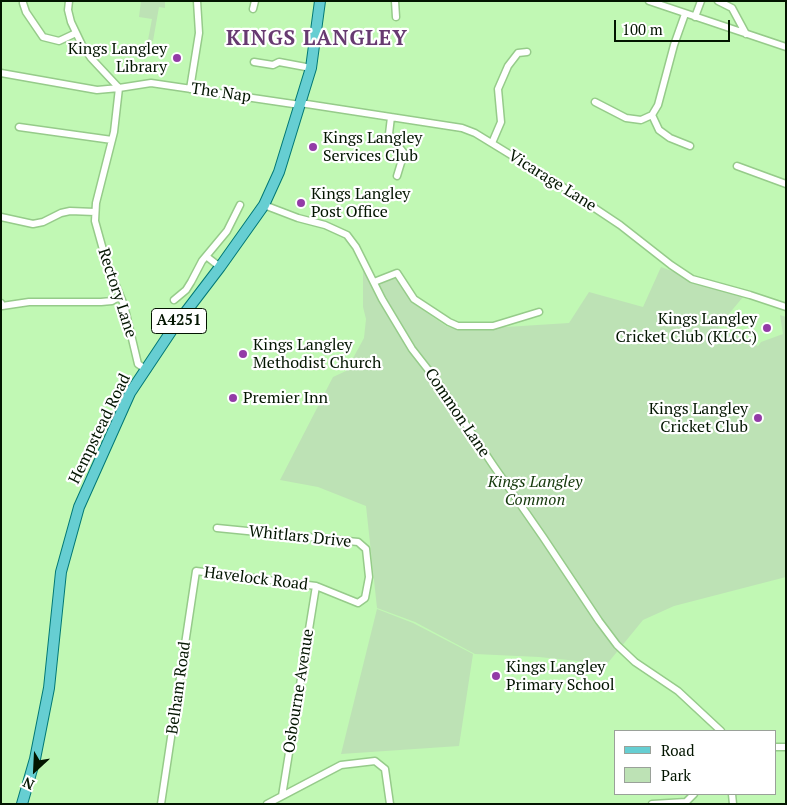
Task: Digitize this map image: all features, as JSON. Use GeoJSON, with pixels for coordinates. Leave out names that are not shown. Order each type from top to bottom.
{"type":"FeatureCollection","features":[{"type":"Feature","properties":{"kind":"main road","name":"A4251"},"geometry":{"type":"LineString","coordinates":[[300,104],[311,68],[320,1]]}},
{"type":"Feature","properties":{"kind":"main road","name":"Hempstead Road"},"geometry":{"type":"LineString","coordinates":[[22,804],[35,759],[49,688],[61,572],[79,507],[130,393],[172,330],[264,205],[279,172],[300,104]]}},
{"type":"Feature","properties":{"kind":"street"},"geometry":{"type":"LineString","coordinates":[[1,217],[33,224],[70,211],[95,212],[112,140],[119,88],[91,58],[82,45],[71,22],[68,10],[69,1]]}},
{"type":"Feature","properties":{"kind":"street"},"geometry":{"type":"LineString","coordinates":[[190,89],[199,32],[197,1]]}},
{"type":"Feature","properties":{"kind":"street"},"geometry":{"type":"LineString","coordinates":[[253,9],[254,1]]}},
{"type":"Feature","properties":{"kind":"street"},"geometry":{"type":"LineString","coordinates":[[395,1],[396,17]]}},
{"type":"Feature","properties":{"kind":"street"},"geometry":{"type":"LineString","coordinates":[[695,18],[701,1]]}},
{"type":"Feature","properties":{"kind":"street"},"geometry":{"type":"LineString","coordinates":[[718,1],[732,8],[746,34]]}},
{"type":"Feature","properties":{"kind":"street"},"geometry":{"type":"LineString","coordinates":[[654,2],[695,18],[786,47]]}},
{"type":"Feature","properties":{"kind":"street"},"geometry":{"type":"LineString","coordinates":[[23,4],[43,38],[59,41],[76,33]]}},
{"type":"Feature","properties":{"kind":"street"},"geometry":{"type":"LineString","coordinates":[[595,102],[626,118],[641,120],[652,116],[658,105],[674,44],[685,14]]}},
{"type":"Feature","properties":{"kind":"street"},"geometry":{"type":"LineString","coordinates":[[492,143],[501,122],[498,89],[508,66],[518,53],[527,52]]}},
{"type":"Feature","properties":{"kind":"street"},"geometry":{"type":"LineString","coordinates":[[254,62],[273,64],[280,62],[311,68]]}},
{"type":"Feature","properties":{"kind":"street","name":"The Nap"},"geometry":{"type":"LineString","coordinates":[[1,73],[97,90],[151,83],[300,104]]}},
{"type":"Feature","properties":{"kind":"street","name":"Vicarage Lane"},"geometry":{"type":"LineString","coordinates":[[300,104],[391,116],[462,128],[475,133],[620,225],[692,279],[786,307]]}},
{"type":"Feature","properties":{"kind":"street"},"geometry":{"type":"LineString","coordinates":[[391,116],[390,134],[404,153],[397,176]]}},
{"type":"Feature","properties":{"kind":"street"},"geometry":{"type":"LineString","coordinates":[[652,116],[659,130],[670,138],[690,146]]}},
{"type":"Feature","properties":{"kind":"street"},"geometry":{"type":"LineString","coordinates":[[19,127],[112,140]]}},
{"type":"Feature","properties":{"kind":"street"},"geometry":{"type":"LineString","coordinates":[[737,166],[786,184]]}},
{"type":"Feature","properties":{"kind":"street"},"geometry":{"type":"LineString","coordinates":[[174,300],[186,290],[206,256],[227,230],[240,204]]}},
{"type":"Feature","properties":{"kind":"street","name":"Common Lane"},"geometry":{"type":"LineString","coordinates":[[264,205],[298,218],[325,225],[347,235],[356,247],[412,349],[437,380],[617,645],[635,662],[678,691],[720,730]]}},
{"type":"Feature","properties":{"kind":"street","name":"Rectory Lane"},"geometry":{"type":"LineString","coordinates":[[95,212],[99,239],[124,305],[138,364],[147,370]]}},
{"type":"Feature","properties":{"kind":"street"},"geometry":{"type":"LineString","coordinates":[[206,256],[220,267]]}},
{"type":"Feature","properties":{"kind":"street"},"geometry":{"type":"LineString","coordinates":[[374,282],[397,273],[414,299],[448,322],[458,326],[493,326],[540,312]]}},
{"type":"Feature","properties":{"kind":"street"},"geometry":{"type":"LineString","coordinates":[[2,305],[29,302],[101,302],[112,301],[120,296]]}},
{"type":"Feature","properties":{"kind":"street","name":"Whitlars Drive"},"geometry":{"type":"LineString","coordinates":[[218,528],[358,542],[366,549],[369,577],[365,598],[358,603],[316,586]]}},
{"type":"Feature","properties":{"kind":"street","name":"Havelock Road"},"geometry":{"type":"LineString","coordinates":[[196,571],[316,586]]}},
{"type":"Feature","properties":{"kind":"street","name":"Belham Road"},"geometry":{"type":"LineString","coordinates":[[161,804],[196,571]]}},
{"type":"Feature","properties":{"kind":"street","name":"Osbourne Avenue"},"geometry":{"type":"LineString","coordinates":[[282,796],[316,586]]}},
{"type":"Feature","properties":{"kind":"street"},"geometry":{"type":"LineString","coordinates":[[267,804],[341,765],[375,761],[385,769],[390,804]]}},
{"type":"Feature","properties":{"kind":"street"},"geometry":{"type":"LineString","coordinates":[[652,804],[686,802],[693,795]]}},
{"type":"Feature","properties":{"kind":"green space"},"geometry":{"type":"Polygon","coordinates":[[[141,1],[165,1],[165,8],[159,7],[153,41],[148,40],[152,19],[139,17],[141,1]]]}},
{"type":"Feature","properties":{"kind":"green space","name":"Kings Langley Common"},"geometry":{"type":"Polygon","coordinates":[[[363,262],[373,284],[396,276],[411,302],[446,326],[458,330],[569,323],[589,292],[643,307],[661,267],[743,297],[718,327],[758,346],[761,342],[783,334],[780,315],[786,317],[786,577],[674,606],[643,620],[607,664],[539,657],[475,654],[415,622],[377,608],[366,506],[318,487],[280,480],[333,377],[346,371],[364,338],[366,319],[363,307],[363,262]]]}},
{"type":"Feature","properties":{"kind":"green space"},"geometry":{"type":"Polygon","coordinates":[[[377,609],[413,623],[473,654],[459,746],[341,754],[377,609]]]}},
{"type":"Feature","properties":{"kind":"place","name":"Kings Langley Library"},"geometry":{"type":"Point","coordinates":[177,58]}},
{"type":"Feature","properties":{"kind":"place","name":"Kings Langley Services Club"},"geometry":{"type":"Point","coordinates":[313,147]}},
{"type":"Feature","properties":{"kind":"place","name":"Kings Langley Post Office"},"geometry":{"type":"Point","coordinates":[301,203]}},
{"type":"Feature","properties":{"kind":"place","name":"Kings Langley Cricket Club (KLCC)"},"geometry":{"type":"Point","coordinates":[767,328]}},
{"type":"Feature","properties":{"kind":"place","name":"Kings Langley Methodist Church"},"geometry":{"type":"Point","coordinates":[243,354]}},
{"type":"Feature","properties":{"kind":"place","name":"Premier Inn"},"geometry":{"type":"Point","coordinates":[233,398]}},
{"type":"Feature","properties":{"kind":"place","name":"Kings Langley Cricket Club"},"geometry":{"type":"Point","coordinates":[758,418]}},
{"type":"Feature","properties":{"kind":"place","name":"Kings Langley Primary School"},"geometry":{"type":"Point","coordinates":[496,676]}},
{"type":"Feature","properties":{"kind":"district","name":"KINGS LANGLEY"},"geometry":{"type":"Point","coordinates":[317,39]}}]}
